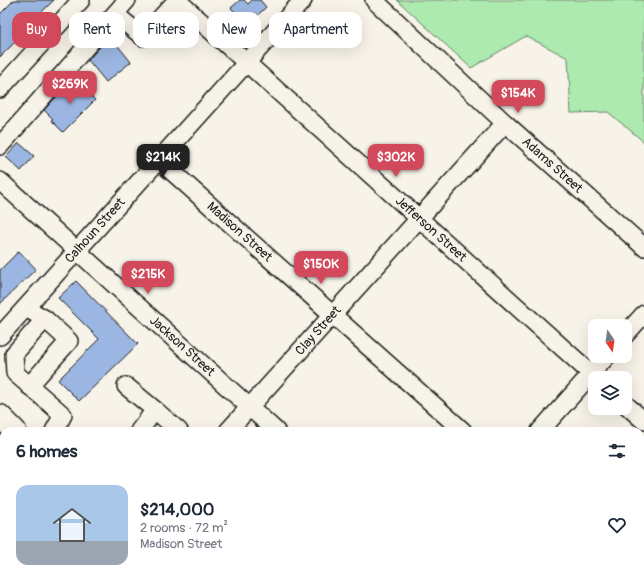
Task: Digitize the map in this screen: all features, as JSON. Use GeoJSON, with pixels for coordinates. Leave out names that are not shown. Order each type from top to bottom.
{"type":"FeatureCollection","features":[{"type":"Feature","properties":{"kind":"main road"},"geometry":{"type":"LineString","coordinates":[[0,416],[10,427]]}},
{"type":"Feature","properties":{"kind":"street"},"geometry":{"type":"LineString","coordinates":[[0,89],[81,0]]}},
{"type":"Feature","properties":{"kind":"street"},"geometry":{"type":"LineString","coordinates":[[117,12],[128,0]]}},
{"type":"Feature","properties":{"kind":"street"},"geometry":{"type":"LineString","coordinates":[[125,22],[143,37],[177,0]]}},
{"type":"Feature","properties":{"kind":"street","name":"Jefferson Street"},"geometry":{"type":"LineString","coordinates":[[177,0],[588,371]]}},
{"type":"Feature","properties":{"kind":"street","name":"Calhoun Street"},"geometry":{"type":"LineString","coordinates":[[0,336],[303,0]]}},
{"type":"Feature","properties":{"kind":"street","name":"Adams Street"},"geometry":{"type":"LineString","coordinates":[[374,0],[505,123],[644,247]]}},
{"type":"Feature","properties":{"kind":"street"},"geometry":{"type":"LineString","coordinates":[[0,146],[85,48]]}},
{"type":"Feature","properties":{"kind":"street","name":"Clay Street"},"geometry":{"type":"LineString","coordinates":[[232,427],[505,123]]}},
{"type":"Feature","properties":{"kind":"street","name":"Madison Street"},"geometry":{"type":"LineString","coordinates":[[159,160],[459,427]]}},
{"type":"Feature","properties":{"kind":"street","name":"Jackson Street"},"geometry":{"type":"LineString","coordinates":[[0,181],[272,427]]}},
{"type":"Feature","properties":{"kind":"street"},"geometry":{"type":"LineString","coordinates":[[26,308],[45,318],[70,341],[29,386]]}},
{"type":"Feature","properties":{"kind":"street"},"geometry":{"type":"LineString","coordinates":[[632,327],[644,314]]}},
{"type":"Feature","properties":{"kind":"street"},"geometry":{"type":"LineString","coordinates":[[45,318],[14,354],[15,373],[63,415],[56,427]]}},
{"type":"Feature","properties":{"kind":"street"},"geometry":{"type":"LineString","coordinates":[[544,427],[588,381]]}},
{"type":"Feature","properties":{"kind":"street"},"geometry":{"type":"LineString","coordinates":[[126,386],[174,427]]}},
{"type":"Feature","properties":{"kind":"street"},"geometry":{"type":"LineString","coordinates":[[142,427],[155,410]]}},
{"type":"Feature","properties":{"kind":"street"},"geometry":{"type":"LineString","coordinates":[[632,411],[644,422]]}},
{"type":"Feature","properties":{"kind":"green space"},"geometry":{"type":"Polygon","coordinates":[[[397,0],[644,0],[644,142],[608,112],[571,113],[568,58],[526,36],[471,68],[397,0]]]}},
{"type":"Feature","properties":{"kind":"building"},"geometry":{"type":"Polygon","coordinates":[[[14,0],[54,0],[42,12],[12,12],[12,45],[0,57],[0,14],[14,0]]]}},
{"type":"Feature","properties":{"kind":"building"},"geometry":{"type":"Polygon","coordinates":[[[240,0],[244,0],[248,4],[252,0],[260,0],[266,7],[261,12],[235,12],[231,8],[240,0]]]}},
{"type":"Feature","properties":{"kind":"building"},"geometry":{"type":"Polygon","coordinates":[[[99,48],[120,48],[131,62],[106,82],[88,60],[99,48]]]}},
{"type":"Feature","properties":{"kind":"building"},"geometry":{"type":"Polygon","coordinates":[[[73,79],[80,86],[84,83],[93,92],[90,95],[95,100],[63,132],[51,120],[53,119],[44,110],[73,79]]]}},
{"type":"Feature","properties":{"kind":"building"},"geometry":{"type":"Polygon","coordinates":[[[19,143],[34,156],[21,171],[6,157],[19,143]]]}},
{"type":"Feature","properties":{"kind":"building"},"geometry":{"type":"Polygon","coordinates":[[[19,251],[36,269],[0,304],[0,270],[19,251]]]}},
{"type":"Feature","properties":{"kind":"building"},"geometry":{"type":"Polygon","coordinates":[[[76,281],[138,344],[79,401],[58,380],[99,339],[58,298],[76,281]]]}}]}
